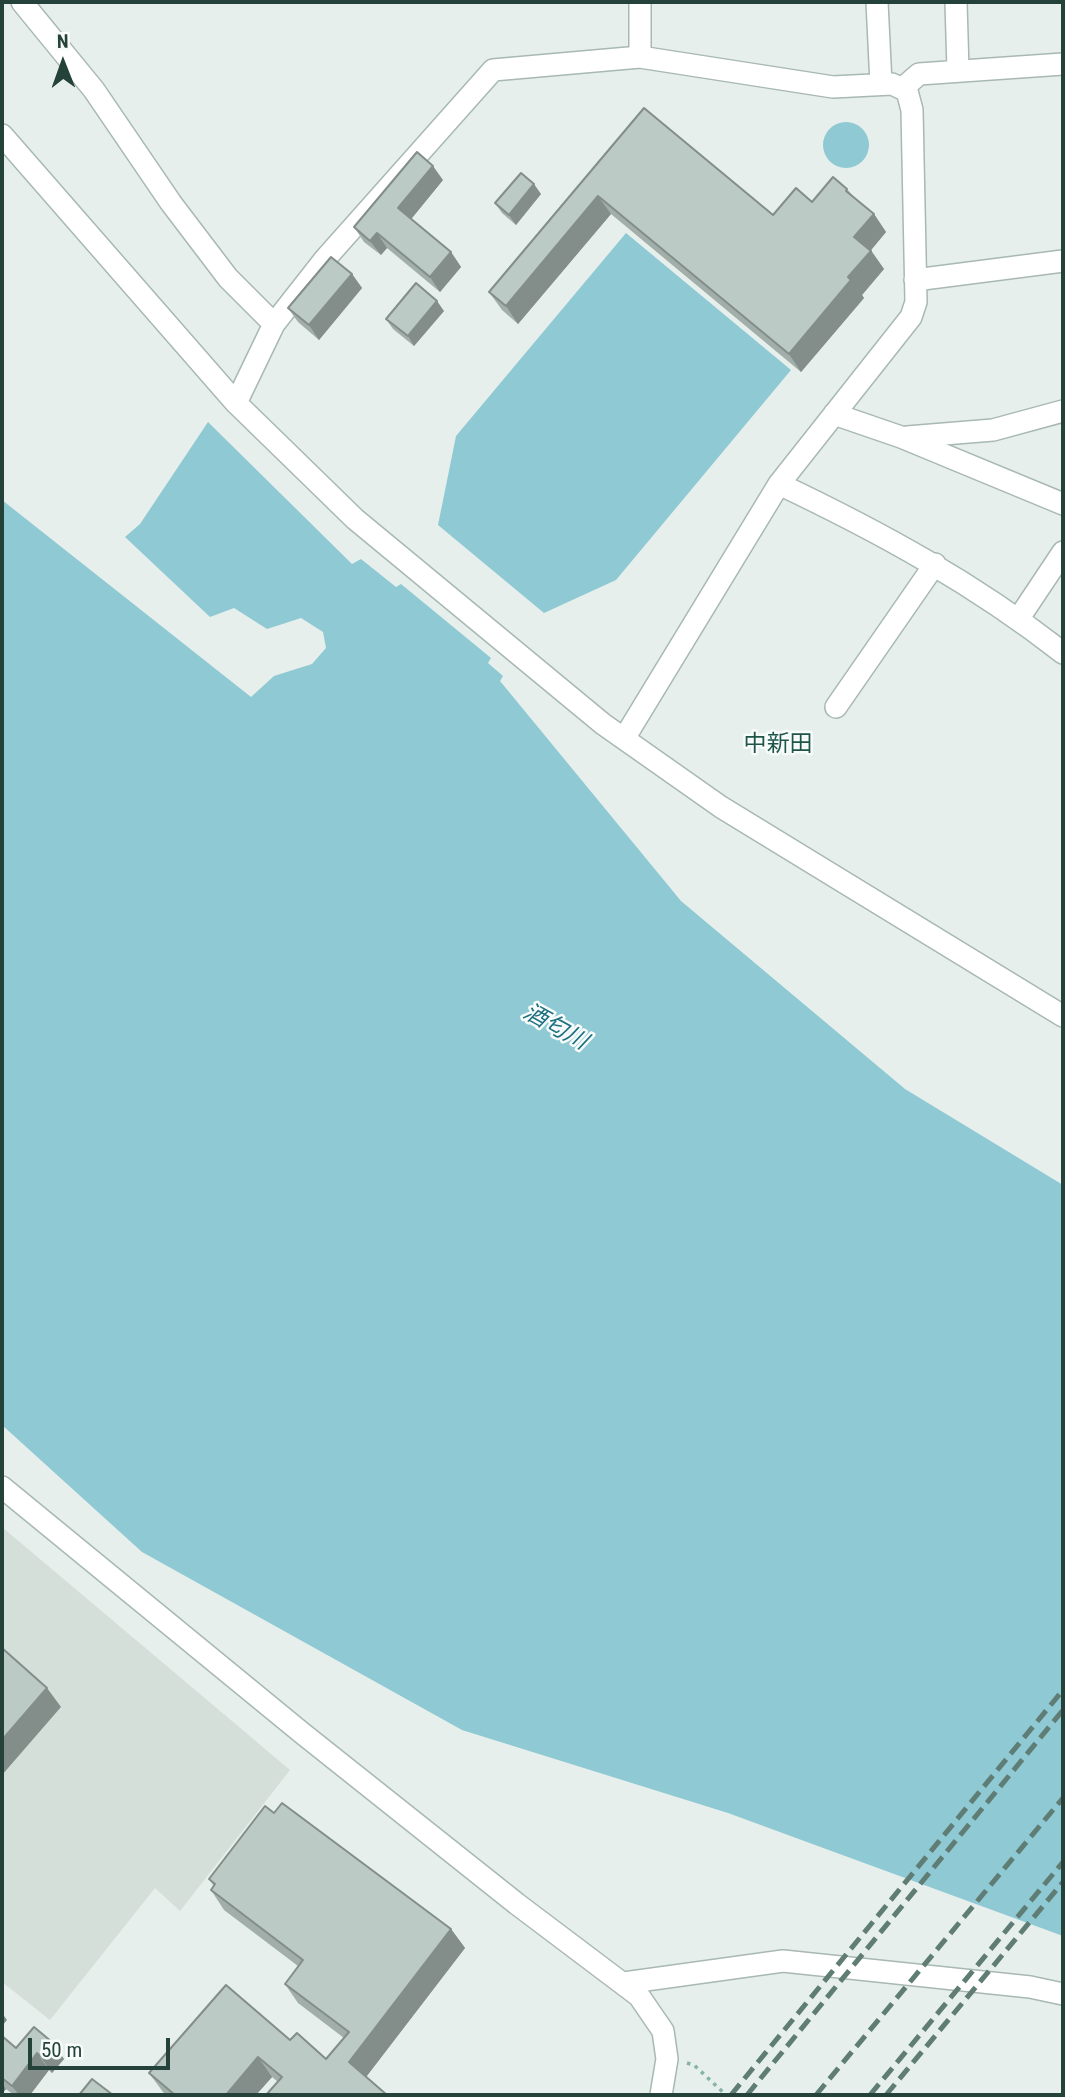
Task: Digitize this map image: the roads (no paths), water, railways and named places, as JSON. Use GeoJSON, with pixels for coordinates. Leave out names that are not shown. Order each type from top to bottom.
{"type":"FeatureCollection","features":[{"type":"Feature","properties":{"kind":"street"},"geometry":{"type":"LineString","coordinates":[[22,2],[94,90],[171,203],[228,278],[274,324]]}},
{"type":"Feature","properties":{"kind":"street"},"geometry":{"type":"LineString","coordinates":[[639,2],[640,57]]}},
{"type":"Feature","properties":{"kind":"street"},"geometry":{"type":"LineString","coordinates":[[877,2],[881,84]]}},
{"type":"Feature","properties":{"kind":"street"},"geometry":{"type":"LineString","coordinates":[[956,2],[958,71]]}},
{"type":"Feature","properties":{"kind":"street"},"geometry":{"type":"LineString","coordinates":[[236,403],[274,324],[325,259],[493,70],[640,57],[833,87],[881,84],[903,88]]}},
{"type":"Feature","properties":{"kind":"street"},"geometry":{"type":"LineString","coordinates":[[903,88],[919,74],[1063,64]]}},
{"type":"Feature","properties":{"kind":"street"},"geometry":{"type":"LineString","coordinates":[[625,737],[779,484],[911,317],[916,302],[912,110],[903,88]]}},
{"type":"Feature","properties":{"kind":"street"},"geometry":{"type":"LineString","coordinates":[[2,135],[236,403],[355,519],[603,724],[721,807],[1063,1016]]}},
{"type":"Feature","properties":{"kind":"street"},"geometry":{"type":"LineString","coordinates":[[915,280],[1063,261]]}},
{"type":"Feature","properties":{"kind":"street"},"geometry":{"type":"LineString","coordinates":[[901,437],[993,429],[1063,411]]}},
{"type":"Feature","properties":{"kind":"street"},"geometry":{"type":"LineString","coordinates":[[834,414],[901,437],[1063,504]]}},
{"type":"Feature","properties":{"kind":"street"},"geometry":{"type":"LineString","coordinates":[[779,484],[876,530],[935,564],[1019,618],[1063,653]]}},
{"type":"Feature","properties":{"kind":"street"},"geometry":{"type":"LineString","coordinates":[[1019,618],[1063,552]]}},
{"type":"Feature","properties":{"kind":"street"},"geometry":{"type":"LineString","coordinates":[[836,707],[935,564]]}},
{"type":"Feature","properties":{"kind":"street"},"geometry":{"type":"LineString","coordinates":[[2,1487],[495,1887],[624,1983],[652,2012],[663,2031],[667,2059],[661,2095]]}},
{"type":"Feature","properties":{"kind":"street"},"geometry":{"type":"LineString","coordinates":[[624,1983],[783,1961],[1030,1987],[1063,1994]]}},
{"type":"Feature","properties":{"kind":"water"},"geometry":{"type":"Polygon","coordinates":[[[846,122],[863,128],[869,145],[863,162],[846,168],[829,162],[823,145],[829,128],[846,122]]]}},
{"type":"Feature","properties":{"kind":"water"},"geometry":{"type":"Polygon","coordinates":[[[626,233],[791,370],[616,580],[544,613],[438,525],[456,436],[626,233]]]}},
{"type":"Feature","properties":{"kind":"water","name":"酒匂川"},"geometry":{"type":"Polygon","coordinates":[[[208,422],[352,564],[361,559],[396,587],[401,584],[491,658],[488,663],[503,676],[500,681],[681,901],[905,1089],[1063,1185],[1063,1936],[728,1813],[462,1730],[142,1552],[2,1425],[2,500],[251,697],[274,676],[312,664],[326,648],[323,632],[301,618],[267,629],[234,608],[210,617],[125,537],[140,524],[208,422]]]}},
{"type":"Feature","properties":{"kind":"railway"},"geometry":{"type":"LineString","coordinates":[[731,2095],[1063,1690]]}},
{"type":"Feature","properties":{"kind":"railway"},"geometry":{"type":"LineString","coordinates":[[747,2095],[1063,1710]]}},
{"type":"Feature","properties":{"kind":"railway"},"geometry":{"type":"LineString","coordinates":[[816,2095],[1063,1798]]}},
{"type":"Feature","properties":{"kind":"railway"},"geometry":{"type":"LineString","coordinates":[[870,2095],[1063,1862]]}},
{"type":"Feature","properties":{"kind":"railway"},"geometry":{"type":"LineString","coordinates":[[886,2095],[1063,1882]]}},
{"type":"Feature","properties":{"kind":"district","name":"中新田"},"geometry":{"type":"Point","coordinates":[778,745]}}]}
